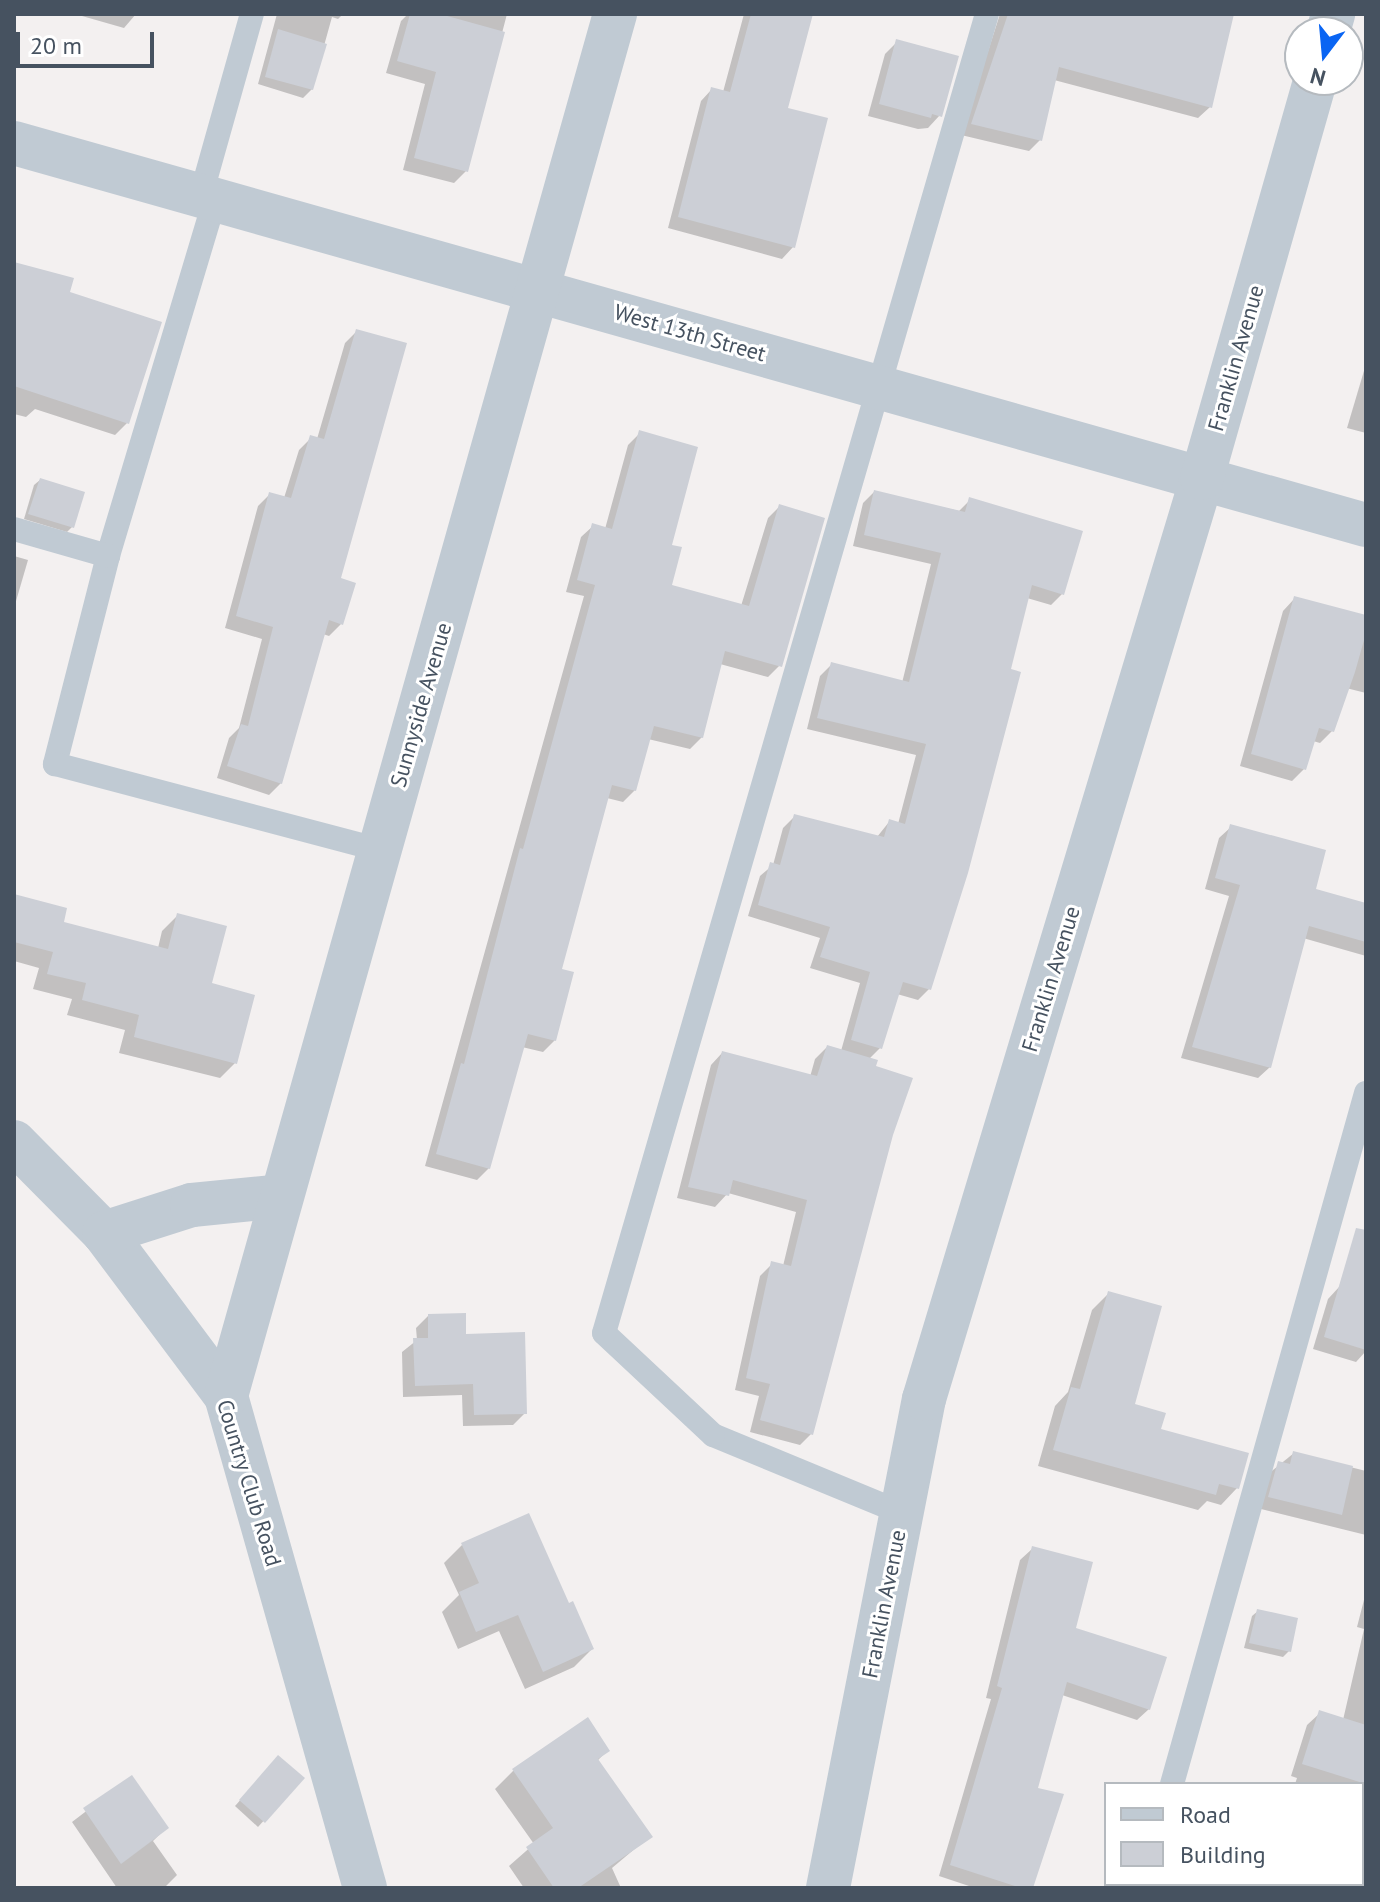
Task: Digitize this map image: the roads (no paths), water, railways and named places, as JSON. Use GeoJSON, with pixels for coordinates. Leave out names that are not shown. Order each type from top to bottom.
{"type":"FeatureCollection","features":[{"type":"Feature","properties":{"kind":"street","name":"Sunnyside Avenue"},"geometry":{"type":"LineString","coordinates":[[226,1396],[615,14]]}},
{"type":"Feature","properties":{"kind":"street","name":"Franklin Avenue"},"geometry":{"type":"LineString","coordinates":[[828,1888],[924,1399],[1202,478],[1310,96]]}},
{"type":"Feature","properties":{"kind":"street","name":"West 13th Street"},"geometry":{"type":"LineString","coordinates":[[14,143],[1366,525]]}},
{"type":"Feature","properties":{"kind":"street","name":"Country Club Road"},"geometry":{"type":"LineString","coordinates":[[14,1142],[104,1233],[226,1396],[365,1888]]}},
{"type":"Feature","properties":{"kind":"street"},"geometry":{"type":"LineString","coordinates":[[104,1233],[192,1205],[282,1196]]}},
{"type":"Feature","properties":{"kind":"lane"},"geometry":{"type":"LineString","coordinates":[[252,14],[208,197],[108,556],[55,764],[380,850]]}},
{"type":"Feature","properties":{"kind":"lane"},"geometry":{"type":"LineString","coordinates":[[902,1513],[713,1435],[604,1333],[987,14]]}},
{"type":"Feature","properties":{"kind":"lane"},"geometry":{"type":"LineString","coordinates":[[14,529],[108,556]]}},
{"type":"Feature","properties":{"kind":"lane"},"geometry":{"type":"LineString","coordinates":[[1173,1782],[1366,1093]]}}]}
